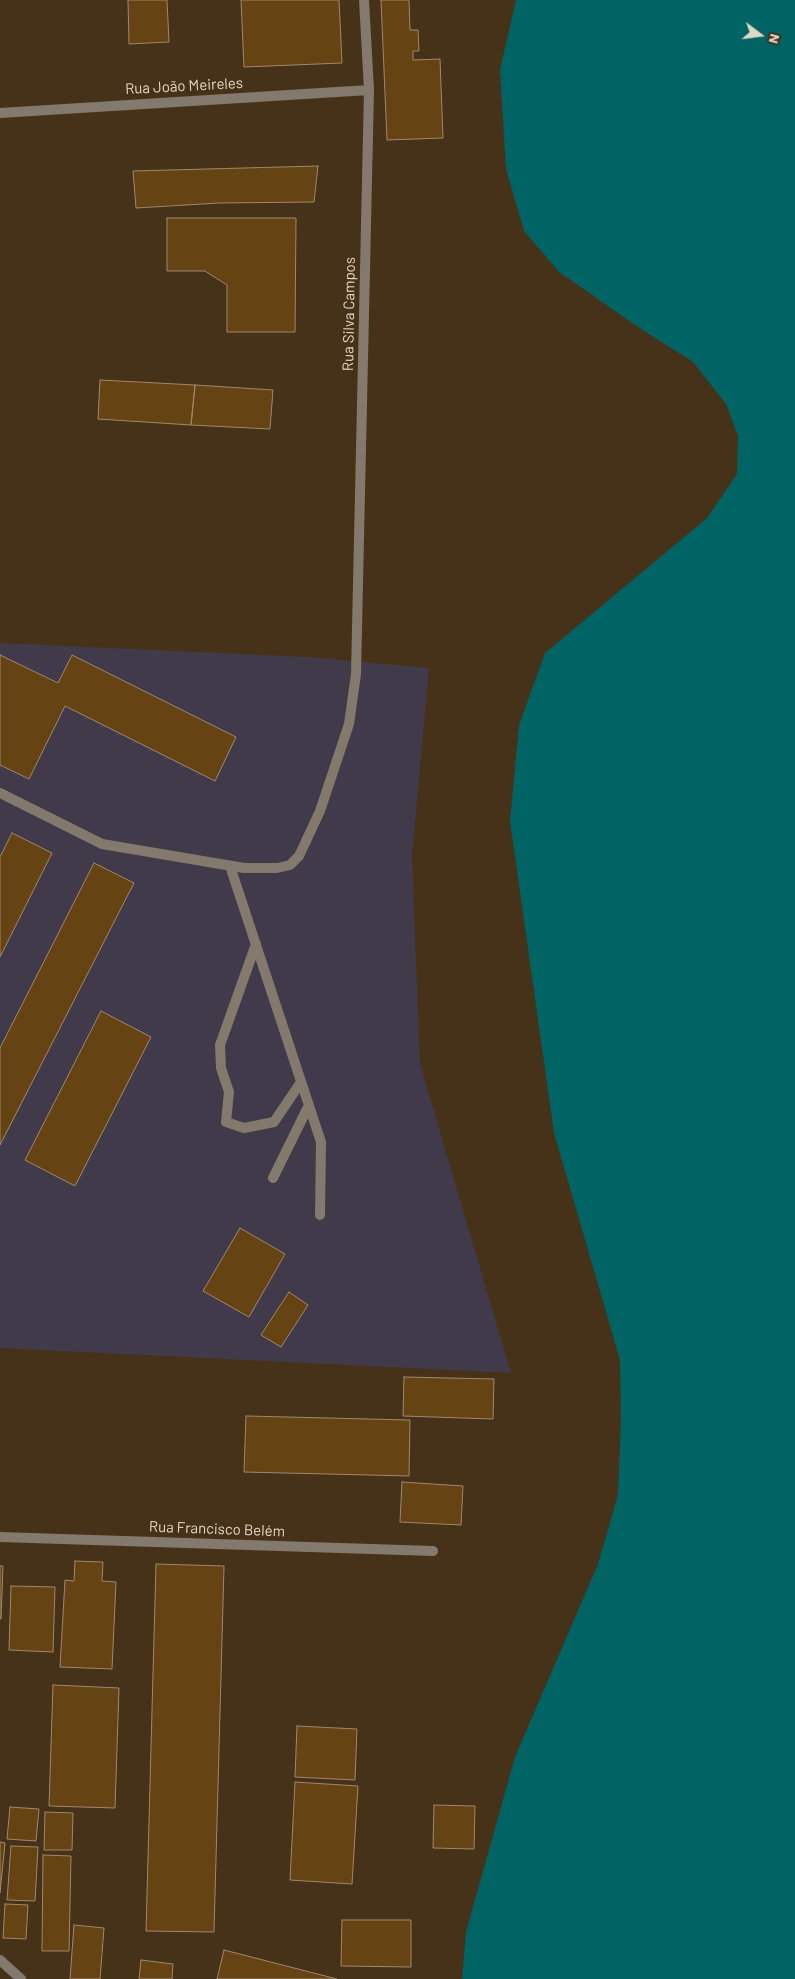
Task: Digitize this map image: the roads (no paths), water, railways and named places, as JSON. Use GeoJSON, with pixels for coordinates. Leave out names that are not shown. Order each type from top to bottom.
{"type":"FeatureCollection","features":[{"type":"Feature","properties":{"kind":"street","name":"Rua Silva Campos"},"geometry":{"type":"LineString","coordinates":[[0,793],[102,844],[230,866],[262,868],[290,865],[299,856],[303,848],[327,793],[348,724],[356,674],[369,90],[364,0]]}},
{"type":"Feature","properties":{"kind":"street","name":"Rua João Meireles"},"geometry":{"type":"LineString","coordinates":[[0,112],[369,90]]}},
{"type":"Feature","properties":{"kind":"street"},"geometry":{"type":"LineString","coordinates":[[230,866],[321,1142],[320,1215]]}},
{"type":"Feature","properties":{"kind":"street"},"geometry":{"type":"LineString","coordinates":[[256,944],[220,1046],[221,1068],[229,1092],[226,1122],[244,1128],[274,1122],[301,1082]]}},
{"type":"Feature","properties":{"kind":"street"},"geometry":{"type":"LineString","coordinates":[[273,1178],[309,1105]]}},
{"type":"Feature","properties":{"kind":"street","name":"Rua Francisco Belém"},"geometry":{"type":"LineString","coordinates":[[0,1537],[433,1551]]}},
{"type":"Feature","properties":{"kind":"street"},"geometry":{"type":"LineString","coordinates":[[0,1960],[21,1979]]}},
{"type":"Feature","properties":{"kind":"water"},"geometry":{"type":"Polygon","coordinates":[[[516,0],[795,0],[795,1979],[462,1979],[466,1932],[515,1757],[598,1564],[618,1495],[621,1420],[620,1360],[554,1133],[510,821],[519,725],[545,653],[707,518],[737,474],[738,436],[726,404],[693,362],[638,327],[559,272],[524,231],[506,169],[500,70],[516,0]]]}}]}
